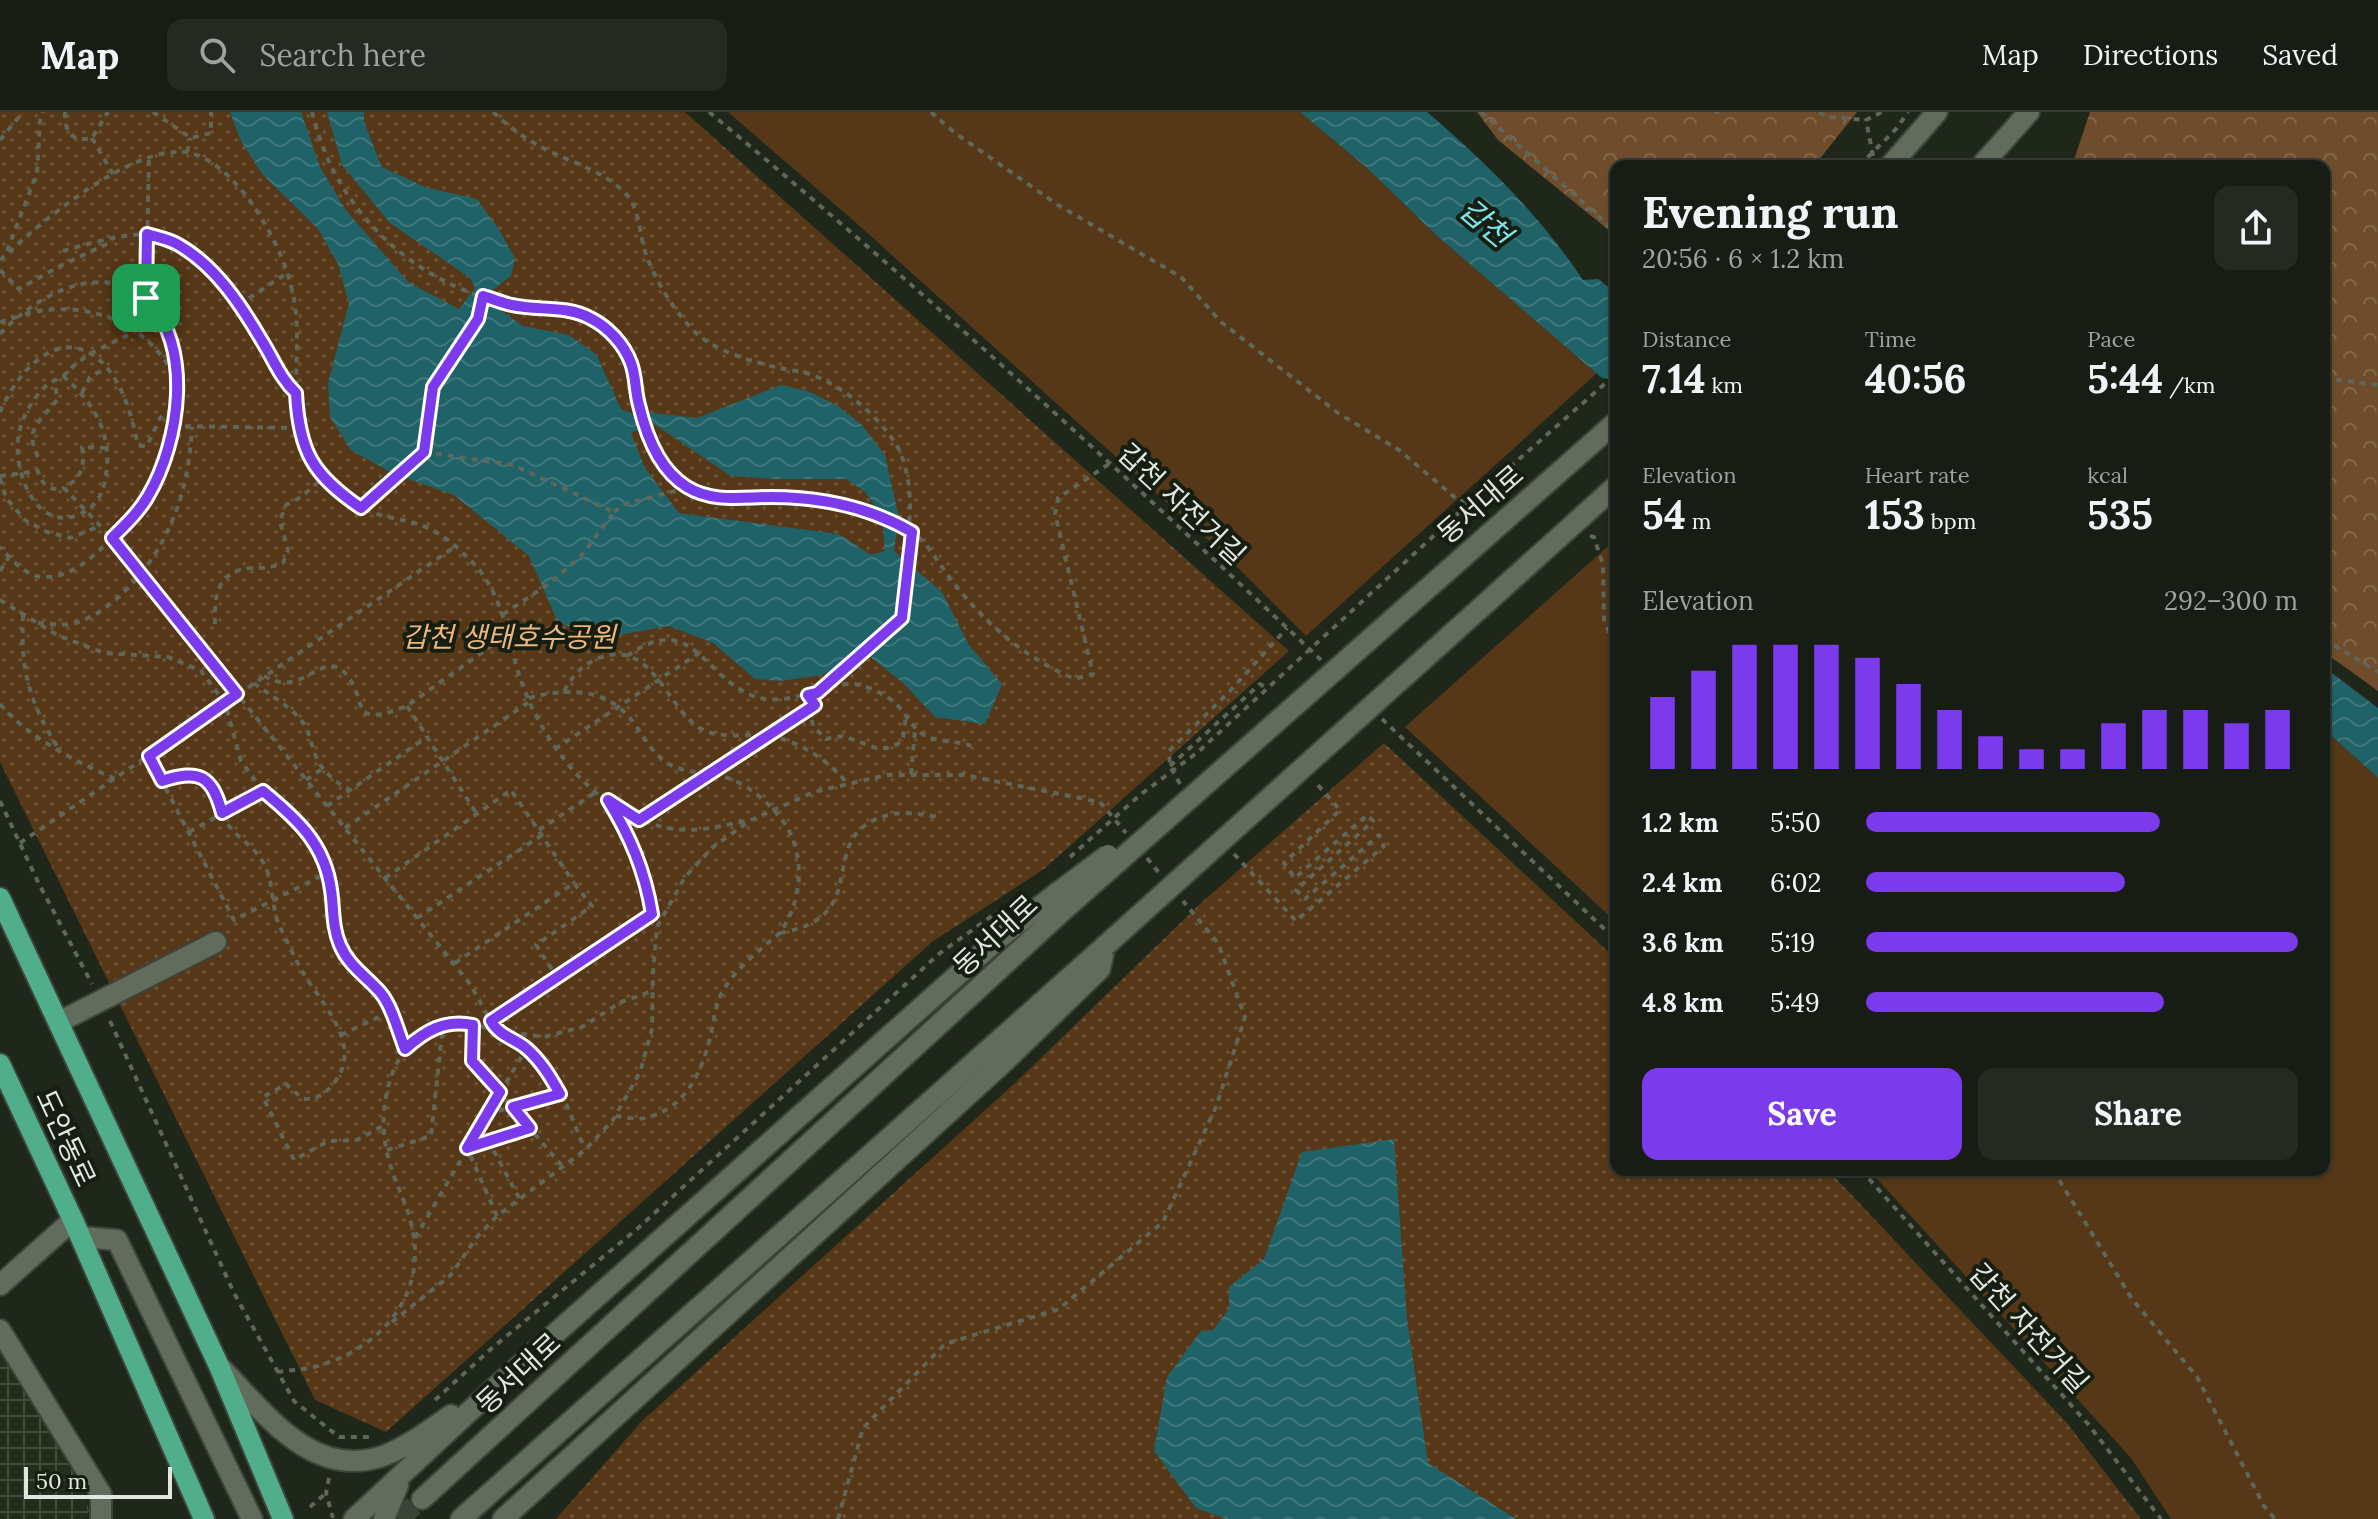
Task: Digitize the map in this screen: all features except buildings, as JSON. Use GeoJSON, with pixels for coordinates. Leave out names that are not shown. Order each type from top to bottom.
{"type":"FeatureCollection","features":[{"type":"Feature","properties":{"kind":"main road"},"geometry":{"type":"LineString","coordinates":[[0,898],[219,1366],[283,1519]]}},
{"type":"Feature","properties":{"kind":"main road","name":"도안동로"},"geometry":{"type":"LineString","coordinates":[[0,1064],[77,1228],[204,1519]]}},
{"type":"Feature","properties":{"kind":"street"},"geometry":{"type":"LineString","coordinates":[[1895,160],[1937,112]]}},
{"type":"Feature","properties":{"kind":"street"},"geometry":{"type":"LineString","coordinates":[[1986,160],[2029,112]]}},
{"type":"Feature","properties":{"kind":"street","name":"동서대로"},"geometry":{"type":"LineString","coordinates":[[422,1499],[1062,900],[1232,760],[1610,427]]}},
{"type":"Feature","properties":{"kind":"street"},"geometry":{"type":"LineString","coordinates":[[461,1519],[1610,491]]}},
{"type":"Feature","properties":{"kind":"street"},"geometry":{"type":"LineString","coordinates":[[354,1519],[501,1382],[997,940],[1062,900]]}},
{"type":"Feature","properties":{"kind":"street"},"geometry":{"type":"LineString","coordinates":[[59,1022],[216,942]]}},
{"type":"Feature","properties":{"kind":"street"},"geometry":{"type":"LineString","coordinates":[[503,1519],[1005,1061],[1100,969],[1105,946]]}},
{"type":"Feature","properties":{"kind":"street"},"geometry":{"type":"LineString","coordinates":[[0,1285],[77,1228],[117,1240],[252,1519]]}},
{"type":"Feature","properties":{"kind":"street"},"geometry":{"type":"LineString","coordinates":[[0,1330],[101,1494],[101,1519]]}},
{"type":"Feature","properties":{"kind":"street"},"geometry":{"type":"LineString","coordinates":[[219,1366],[285,1433],[305,1449],[333,1460],[362,1461],[385,1455],[414,1440],[501,1382]]}},
{"type":"Feature","properties":{"kind":"street"},"geometry":{"type":"LineString","coordinates":[[384,1519],[406,1471]]}},
{"type":"Feature","properties":{"kind":"path"},"geometry":{"type":"LineString","coordinates":[[0,140],[23,112]]}},
{"type":"Feature","properties":{"kind":"path"},"geometry":{"type":"LineString","coordinates":[[6,255],[37,173],[43,112]]}},
{"type":"Feature","properties":{"kind":"path"},"geometry":{"type":"LineString","coordinates":[[65,112],[66,128],[73,138],[82,140],[92,138],[108,112]]}},
{"type":"Feature","properties":{"kind":"path"},"geometry":{"type":"LineString","coordinates":[[153,112],[191,138],[211,133],[211,112]]}},
{"type":"Feature","properties":{"kind":"path"},"geometry":{"type":"LineString","coordinates":[[312,112],[316,130],[336,174],[365,220],[418,267],[467,291],[496,300],[514,305],[574,311],[609,331],[632,364],[640,408],[657,456],[687,487],[720,498],[814,500],[875,512],[910,531],[927,547],[979,614],[1004,637],[1059,672],[1076,678],[1093,674],[1055,514],[1058,498],[1109,464]]}},
{"type":"Feature","properties":{"kind":"path"},"geometry":{"type":"LineString","coordinates":[[493,112],[514,132],[609,178],[629,197],[639,224],[645,255],[657,280],[697,334],[751,361],[812,374],[838,386],[895,442],[907,478],[911,516],[902,618],[817,693]]}},
{"type":"Feature","properties":{"kind":"path","name":"갑천 자전거길"},"geometry":{"type":"LineString","coordinates":[[709,112],[823,206],[1332,670]]}},
{"type":"Feature","properties":{"kind":"path"},"geometry":{"type":"LineString","coordinates":[[931,112],[955,133],[1058,205],[1181,277],[1221,322],[1338,413],[1399,450],[1459,501],[1498,503]]}},
{"type":"Feature","properties":{"kind":"path"},"geometry":{"type":"LineString","coordinates":[[1481,112],[1610,227]]}},
{"type":"Feature","properties":{"kind":"path"},"geometry":{"type":"LineString","coordinates":[[1819,112],[1828,117],[1866,120],[1882,112]]}},
{"type":"Feature","properties":{"kind":"path"},"geometry":{"type":"LineString","coordinates":[[1865,160],[1897,128],[1908,112]]}},
{"type":"Feature","properties":{"kind":"path"},"geometry":{"type":"LineString","coordinates":[[1866,120],[1874,160]]}},
{"type":"Feature","properties":{"kind":"path"},"geometry":{"type":"LineString","coordinates":[[92,138],[113,174]]}},
{"type":"Feature","properties":{"kind":"path"},"geometry":{"type":"LineString","coordinates":[[187,152],[191,138]]}},
{"type":"Feature","properties":{"kind":"path"},"geometry":{"type":"LineString","coordinates":[[0,262],[32,230],[113,174],[149,156],[187,152],[208,160],[244,192],[267,225],[287,273],[299,337],[298,428],[323,478],[361,508],[434,530],[476,566],[493,589],[529,700],[555,749],[569,768],[596,792],[639,820],[675,829],[698,829],[751,820]]}},
{"type":"Feature","properties":{"kind":"path"},"geometry":{"type":"LineString","coordinates":[[146,298],[149,156]]}},
{"type":"Feature","properties":{"kind":"path"},"geometry":{"type":"LineString","coordinates":[[63,251],[147,234],[175,243],[219,278],[239,305],[283,380],[296,393]]}},
{"type":"Feature","properties":{"kind":"path"},"geometry":{"type":"LineString","coordinates":[[0,270],[19,289],[119,238]]}},
{"type":"Feature","properties":{"kind":"path"},"geometry":{"type":"LineString","coordinates":[[0,250],[6,255]]}},
{"type":"Feature","properties":{"kind":"path"},"geometry":{"type":"LineString","coordinates":[[239,305],[287,273]]}},
{"type":"Feature","properties":{"kind":"path"},"geometry":{"type":"LineString","coordinates":[[0,334],[48,297],[87,283],[125,285],[139,291],[154,305],[168,331],[176,356],[177,382],[173,426],[160,473],[148,497],[94,555],[61,575],[43,577],[29,573],[0,547]]}},
{"type":"Feature","properties":{"kind":"path"},"geometry":{"type":"LineString","coordinates":[[361,508],[424,452],[433,387],[478,319],[483,296]]}},
{"type":"Feature","properties":{"kind":"path"},"geometry":{"type":"LineString","coordinates":[[0,322],[50,310],[87,311],[110,316],[136,331],[161,356],[177,382]]}},
{"type":"Feature","properties":{"kind":"path"},"geometry":{"type":"LineString","coordinates":[[63,376],[82,393],[99,419],[107,464],[101,497],[86,511],[56,518],[44,512],[25,487],[18,440],[23,420],[39,394],[55,380],[78,362],[136,331]]}},
{"type":"Feature","properties":{"kind":"path"},"geometry":{"type":"LineString","coordinates":[[0,412],[7,395],[34,361],[62,349],[78,349],[92,355],[106,368],[122,392],[137,442],[141,446],[147,446],[160,418],[175,407]]}},
{"type":"Feature","properties":{"kind":"path"},"geometry":{"type":"LineString","coordinates":[[82,393],[90,377],[106,368]]}},
{"type":"Feature","properties":{"kind":"path"},"geometry":{"type":"LineString","coordinates":[[1069,858],[1140,795],[1198,752],[1476,497],[1610,379]]}},
{"type":"Feature","properties":{"kind":"path"},"geometry":{"type":"LineString","coordinates":[[2330,379],[2378,385]]}},
{"type":"Feature","properties":{"kind":"path"},"geometry":{"type":"LineString","coordinates":[[38,457],[33,432],[40,417],[57,400],[55,380]]}},
{"type":"Feature","properties":{"kind":"path"},"geometry":{"type":"LineString","coordinates":[[173,426],[298,428]]}},
{"type":"Feature","properties":{"kind":"path"},"geometry":{"type":"LineString","coordinates":[[35,623],[72,624],[92,616],[142,575],[174,520],[191,455],[192,427]]}},
{"type":"Feature","properties":{"kind":"path"},"geometry":{"type":"LineString","coordinates":[[100,526],[70,538],[47,532],[25,520],[6,498],[0,477],[38,471],[40,479],[56,491],[78,477],[83,468],[82,447],[106,448]]}},
{"type":"Feature","properties":{"kind":"path"},"geometry":{"type":"LineString","coordinates":[[424,452],[513,465],[614,512]]}},
{"type":"Feature","properties":{"kind":"path"},"geometry":{"type":"LineString","coordinates":[[215,624],[214,600],[220,586],[233,572],[250,568],[269,569],[283,563],[288,550],[280,521],[286,505],[323,478]]}},
{"type":"Feature","properties":{"kind":"path"},"geometry":{"type":"LineString","coordinates":[[502,615],[550,583],[581,556],[614,512],[625,504],[687,487]]}},
{"type":"Feature","properties":{"kind":"path"},"geometry":{"type":"LineString","coordinates":[[64,488],[112,538],[470,984],[496,1030],[526,1048],[545,1067],[585,1150]]}},
{"type":"Feature","properties":{"kind":"path"},"geometry":{"type":"LineString","coordinates":[[1580,531],[1594,537],[1603,565],[1604,620],[1610,636]]}},
{"type":"Feature","properties":{"kind":"path"},"geometry":{"type":"LineString","coordinates":[[20,843],[456,546]]}},
{"type":"Feature","properties":{"kind":"path"},"geometry":{"type":"LineString","coordinates":[[0,571],[9,557]]}},
{"type":"Feature","properties":{"kind":"path"},"geometry":{"type":"LineString","coordinates":[[0,600],[57,635],[104,653],[168,657],[201,671],[225,703],[241,761],[263,791],[294,816],[315,840],[324,859],[331,889],[333,924],[339,943],[348,961],[381,993],[405,1049]]}},
{"type":"Feature","properties":{"kind":"path"},"geometry":{"type":"LineString","coordinates":[[23,615],[22,664],[28,688],[60,751]]}},
{"type":"Feature","properties":{"kind":"path"},"geometry":{"type":"LineString","coordinates":[[264,676],[280,683],[295,682],[316,669],[341,669],[355,688],[363,712],[384,714],[407,706],[508,634]]}},
{"type":"Feature","properties":{"kind":"path"},"geometry":{"type":"LineString","coordinates":[[627,656],[644,643],[666,641],[688,644],[729,683],[751,696],[772,701],[817,693],[848,682],[865,686],[894,701],[915,729],[928,737],[971,746]]}},
{"type":"Feature","properties":{"kind":"path"},"geometry":{"type":"LineString","coordinates":[[2330,643],[2378,672]]}},
{"type":"Feature","properties":{"kind":"path"},"geometry":{"type":"LineString","coordinates":[[564,691],[578,670],[588,663],[621,653],[633,657],[660,679],[683,714],[706,732],[768,736],[794,744],[820,757],[848,784]]}},
{"type":"Feature","properties":{"kind":"path"},"geometry":{"type":"LineString","coordinates":[[555,749],[700,653]]}},
{"type":"Feature","properties":{"kind":"path"},"geometry":{"type":"LineString","coordinates":[[254,683],[299,717],[308,730],[315,757],[322,769],[331,779],[350,790]]}},
{"type":"Feature","properties":{"kind":"path"},"geometry":{"type":"LineString","coordinates":[[1170,766],[1260,684],[1268,689]]}},
{"type":"Feature","properties":{"kind":"path"},"geometry":{"type":"LineString","coordinates":[[345,828],[529,700],[564,691],[605,698],[619,707],[664,761],[681,770],[720,775],[755,793],[787,827],[797,852],[800,880],[791,912],[780,933],[725,987],[714,1011],[712,1034],[703,1062],[691,1088],[672,1107],[644,1118],[616,1116]]}},
{"type":"Feature","properties":{"kind":"path"},"geometry":{"type":"LineString","coordinates":[[639,820],[815,705],[808,695]]}},
{"type":"Feature","properties":{"kind":"path"},"geometry":{"type":"LineString","coordinates":[[0,704],[11,717],[60,751],[115,779]]}},
{"type":"Feature","properties":{"kind":"path"},"geometry":{"type":"LineString","coordinates":[[407,706],[477,814]]}},
{"type":"Feature","properties":{"kind":"path"},"geometry":{"type":"LineString","coordinates":[[810,708],[813,726],[826,739],[843,736],[876,748],[898,744],[903,737],[906,716]]}},
{"type":"Feature","properties":{"kind":"path"},"geometry":{"type":"LineString","coordinates":[[1376,713],[1610,934]]}},
{"type":"Feature","properties":{"kind":"path"},"geometry":{"type":"LineString","coordinates":[[911,775],[915,729]]}},
{"type":"Feature","properties":{"kind":"path"},"geometry":{"type":"LineString","coordinates":[[327,806],[427,737]]}},
{"type":"Feature","properties":{"kind":"path"},"geometry":{"type":"LineString","coordinates":[[149,756],[234,920],[327,873]]}},
{"type":"Feature","properties":{"kind":"path"},"geometry":{"type":"LineString","coordinates":[[306,780],[322,769]]}},
{"type":"Feature","properties":{"kind":"path"},"geometry":{"type":"LineString","coordinates":[[162,781],[189,773],[206,779],[214,789],[228,826],[256,850],[264,864],[278,923],[302,970],[338,1024],[344,1063],[326,1093],[315,1099],[303,1099],[286,1084],[263,1097],[294,1160],[328,1141],[357,1140],[384,1125]]}},
{"type":"Feature","properties":{"kind":"path"},"geometry":{"type":"LineString","coordinates":[[1296,921],[1384,846],[1379,835],[1305,899],[1296,890],[1373,821],[1367,815],[1295,878],[1284,863],[1340,810],[1316,783]]}},
{"type":"Feature","properties":{"kind":"path"},"geometry":{"type":"LineString","coordinates":[[385,878],[511,790],[592,906],[536,945],[557,977]]}},
{"type":"Feature","properties":{"kind":"path"},"geometry":{"type":"LineString","coordinates":[[189,832],[263,791]]}},
{"type":"Feature","properties":{"kind":"path"},"geometry":{"type":"LineString","coordinates":[[417,918],[596,792]]}},
{"type":"Feature","properties":{"kind":"path"},"geometry":{"type":"LineString","coordinates":[[608,800],[626,829],[638,857],[657,927]]}},
{"type":"Feature","properties":{"kind":"path"},"geometry":{"type":"LineString","coordinates":[[0,801],[93,985]]}},
{"type":"Feature","properties":{"kind":"path"},"geometry":{"type":"LineString","coordinates":[[780,933],[803,929],[820,919],[831,907],[842,885],[849,841],[864,825],[895,813],[942,817]]}},
{"type":"Feature","properties":{"kind":"path"},"geometry":{"type":"LineString","coordinates":[[455,963],[574,883]]}},
{"type":"Feature","properties":{"kind":"path"},"geometry":{"type":"LineString","coordinates":[[427,1407],[492,1348],[637,1229],[940,953],[1010,903]]}},
{"type":"Feature","properties":{"kind":"path"},"geometry":{"type":"LineString","coordinates":[[491,1021],[652,914]]}},
{"type":"Feature","properties":{"kind":"path"},"geometry":{"type":"LineString","coordinates":[[392,1322],[409,1289],[416,1256],[412,1224],[387,1150],[384,1125],[390,1076],[405,1049],[432,1027],[443,1025],[473,1025],[544,1037],[582,1027],[621,1002],[652,991]]}},
{"type":"Feature","properties":{"kind":"path"},"geometry":{"type":"LineString","coordinates":[[341,1035],[390,1011]]}},
{"type":"Feature","properties":{"kind":"path"},"geometry":{"type":"LineString","coordinates":[[110,1021],[234,1293],[294,1401],[339,1437],[380,1437]]}},
{"type":"Feature","properties":{"kind":"path"},"geometry":{"type":"LineString","coordinates":[[387,1150],[431,1136],[443,1025]]}},
{"type":"Feature","properties":{"kind":"path"},"geometry":{"type":"LineString","coordinates":[[473,1025],[472,1061],[563,1167]]}},
{"type":"Feature","properties":{"kind":"path"},"geometry":{"type":"LineString","coordinates":[[414,1240],[526,1048]]}},
{"type":"Feature","properties":{"kind":"path"},"geometry":{"type":"LineString","coordinates":[[487,1114],[560,1094]]}},
{"type":"Feature","properties":{"kind":"path"},"geometry":{"type":"LineString","coordinates":[[467,1148],[530,1128]]}},
{"type":"Feature","properties":{"kind":"path"},"geometry":{"type":"LineString","coordinates":[[488,1140],[519,1198]]}},
{"type":"Feature","properties":{"kind":"path"},"geometry":{"type":"LineString","coordinates":[[467,1148],[497,1216]]}},
{"type":"Feature","properties":{"kind":"path","name":"갑천 자전거길"},"geometry":{"type":"LineString","coordinates":[[1866,1176],[2088,1424],[2161,1519]]}},
{"type":"Feature","properties":{"kind":"path"},"geometry":{"type":"LineString","coordinates":[[2057,1176],[2132,1299],[2197,1377],[2264,1506],[2275,1519]]}},
{"type":"Feature","properties":{"kind":"path"},"geometry":{"type":"LineString","coordinates":[[278,1372],[312,1368],[366,1344],[451,1275]]}},
{"type":"Feature","properties":{"kind":"path"},"geometry":{"type":"LineString","coordinates":[[332,1468],[326,1493],[333,1518]]}},
{"type":"Feature","properties":{"kind":"path"},"geometry":{"type":"LineString","coordinates":[[310,1507],[326,1493]]}},
{"type":"Feature","properties":{"kind":"shaded area"},"geometry":{"type":"Polygon","coordinates":[[[0,1351],[20,1377],[84,1491],[89,1512],[82,1519],[0,1519],[0,1351]]]}},
{"type":"Feature","properties":{"kind":"green space","name":"갑천 생태호수공원"},"geometry":{"type":"Polygon","coordinates":[[[0,112],[685,112],[1289,651],[1044,869],[932,942],[386,1432],[315,1400],[0,762],[0,112]]]}},
{"type":"Feature","properties":{"kind":"green space"},"geometry":{"type":"Polygon","coordinates":[[[728,112],[1300,112],[1367,168],[1436,235],[1597,373],[1306,636],[1226,556],[854,221],[728,112]]]}},
{"type":"Feature","properties":{"kind":"green space"},"geometry":{"type":"Polygon","coordinates":[[[1477,112],[1857,112],[1819,160],[1610,160],[1610,231],[1498,140],[1477,112]]]}},
{"type":"Feature","properties":{"kind":"green space"},"geometry":{"type":"Polygon","coordinates":[[[2090,112],[2378,112],[2378,691],[2330,656],[2330,160],[2074,160],[2090,112]]]}},
{"type":"Feature","properties":{"kind":"green space"},"geometry":{"type":"Polygon","coordinates":[[[1610,544],[1610,916],[1405,727],[1610,544]]]}},
{"type":"Feature","properties":{"kind":"green space"},"geometry":{"type":"Polygon","coordinates":[[[2330,734],[2378,778],[2378,1519],[2171,1519],[2131,1458],[1874,1176],[2330,1176],[2330,734]]]}},
{"type":"Feature","properties":{"kind":"green space"},"geometry":{"type":"Polygon","coordinates":[[[1384,743],[1610,953],[1610,1176],[1834,1176],[2066,1422],[2141,1519],[556,1519],[642,1421],[1015,1083],[1201,903],[1384,743]]]}},
{"type":"Feature","properties":{"kind":"water"},"geometry":{"type":"Polygon","coordinates":[[[230,112],[301,112],[320,167],[345,209],[408,282],[459,309],[475,288],[470,278],[390,223],[342,165],[327,112],[364,112],[364,122],[382,167],[425,187],[477,199],[498,228],[515,258],[511,276],[490,292],[491,303],[523,326],[569,335],[596,354],[621,409],[631,413],[697,418],[781,385],[808,391],[838,406],[862,425],[885,455],[899,518],[894,551],[942,592],[969,645],[1002,684],[985,724],[935,717],[903,683],[868,655],[822,675],[780,681],[755,679],[713,643],[669,626],[591,640],[557,620],[529,556],[454,495],[392,473],[351,450],[330,417],[328,383],[349,303],[338,264],[318,229],[262,174],[240,139],[230,112]],[[654,424],[631,433],[645,468],[679,513],[839,534],[871,555],[885,551],[878,509],[864,491],[846,479],[731,476],[654,424]]]}},
{"type":"Feature","properties":{"kind":"water","name":"갑천"},"geometry":{"type":"Polygon","coordinates":[[[1300,112],[1427,112],[1511,191],[1549,234],[1583,280],[1598,279],[1610,288],[1610,379],[1602,378],[1436,235],[1367,168],[1300,112]]]}},
{"type":"Feature","properties":{"kind":"water"},"geometry":{"type":"Polygon","coordinates":[[[2330,672],[2378,708],[2378,778],[2330,734],[2330,672]]]}},
{"type":"Feature","properties":{"kind":"water"},"geometry":{"type":"Polygon","coordinates":[[[1394,1139],[1407,1319],[1428,1463],[1516,1519],[1226,1519],[1196,1508],[1154,1451],[1167,1377],[1201,1331],[1213,1330],[1229,1309],[1229,1287],[1264,1259],[1302,1152],[1394,1139]]]}},
{"type":"Feature","properties":{"kind":"tunnel"},"geometry":{"type":"LineString","coordinates":[[399,1519],[422,1499]]}},
{"type":"Feature","properties":{"kind":"route"},"geometry":{"type":"LineString","coordinates":[[147,234],[175,243],[219,278],[263,343],[283,380],[296,393],[298,428],[323,478],[361,508],[424,452],[433,387],[478,319],[483,296],[514,305],[574,311],[609,331],[632,364],[638,404],[657,456],[687,487],[720,498],[773,497],[846,505],[875,512],[912,532],[902,618],[817,693],[808,695],[815,705],[639,820],[608,800],[626,829],[638,857],[652,914],[491,1021],[496,1030],[523,1046],[545,1067],[560,1094],[513,1107],[530,1128],[467,1148],[500,1092],[472,1061],[473,1025],[432,1027],[405,1049],[381,993],[348,961],[339,943],[333,924],[331,889],[324,859],[315,840],[294,816],[263,791],[222,813],[214,789],[206,779],[189,773],[162,781],[149,756],[237,694],[112,538],[148,497],[160,473],[173,426],[176,356],[168,331],[154,305],[146,298],[147,234]]}}]}
